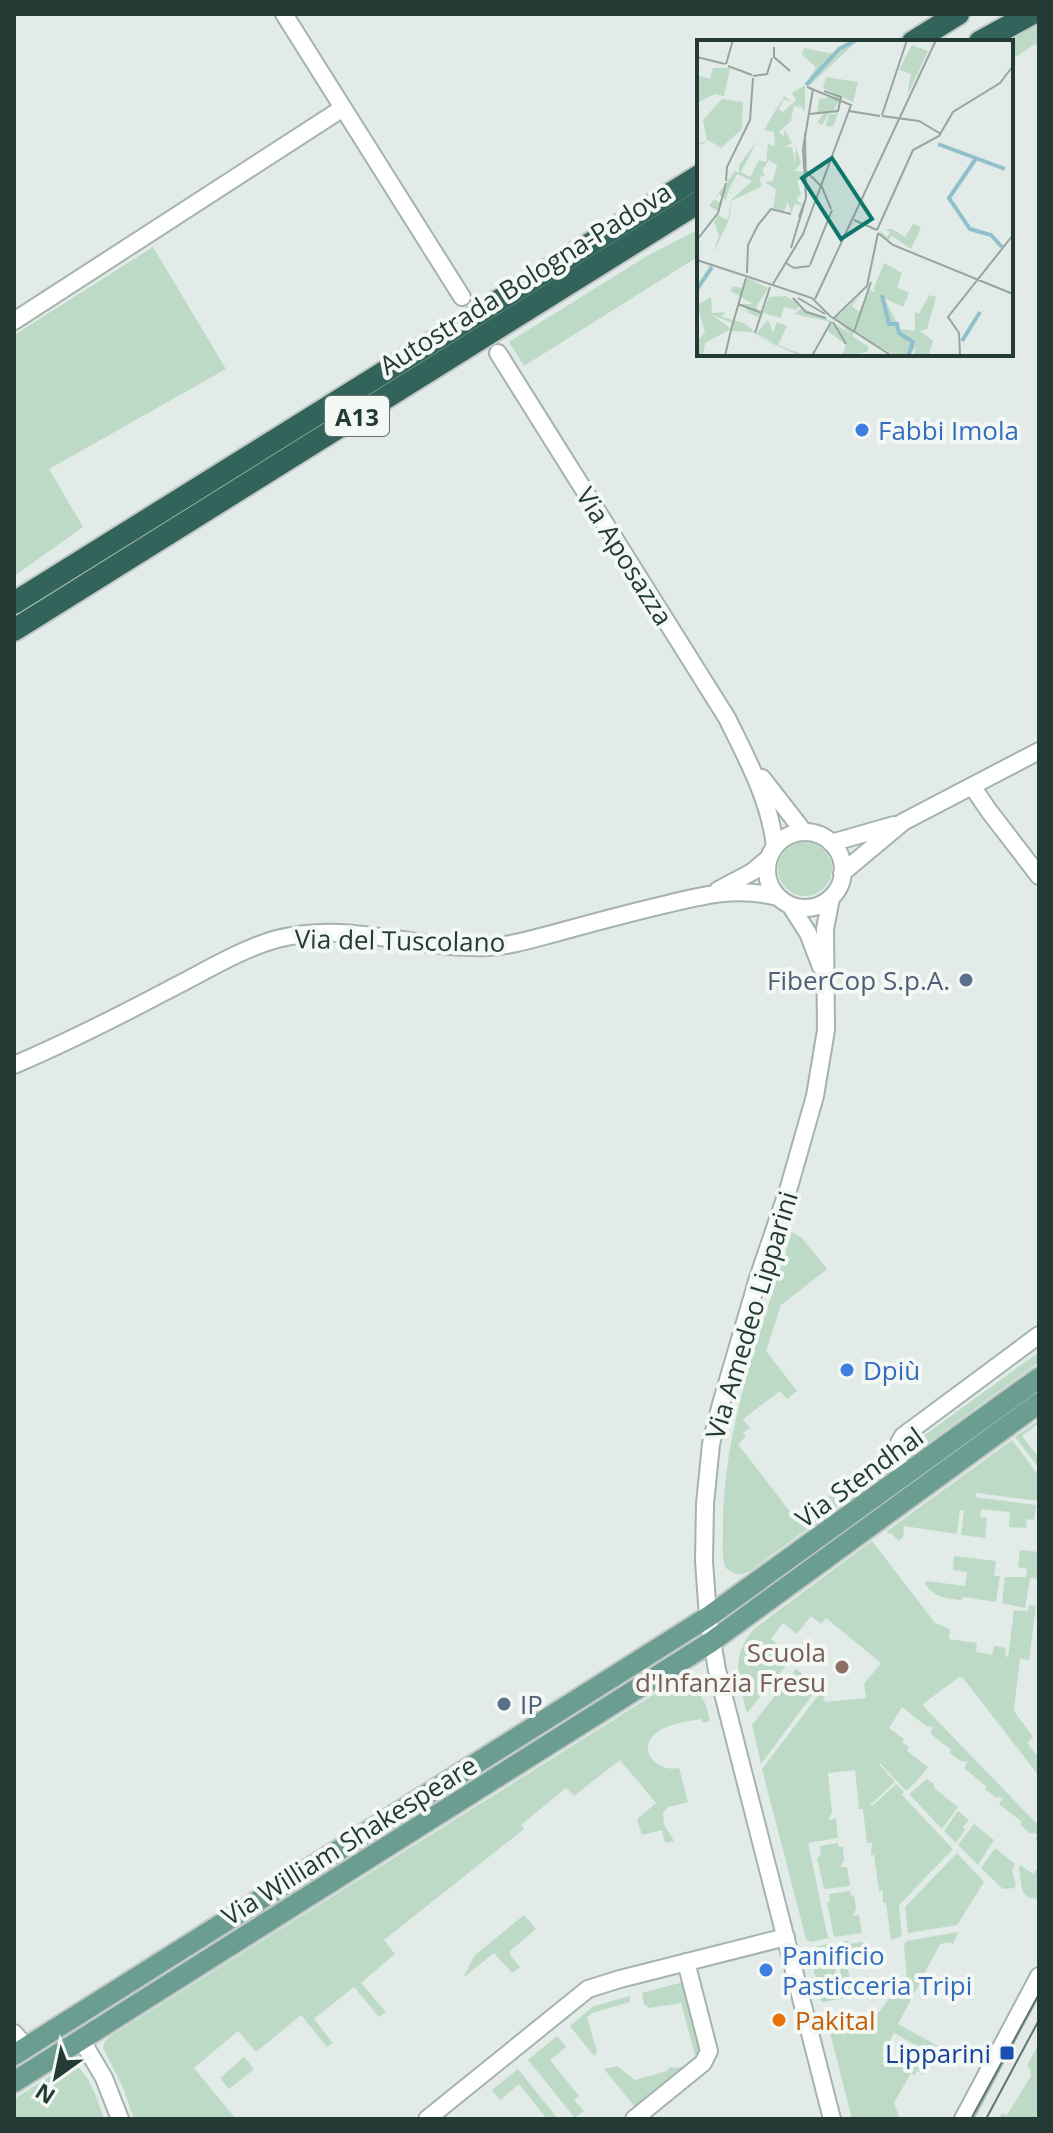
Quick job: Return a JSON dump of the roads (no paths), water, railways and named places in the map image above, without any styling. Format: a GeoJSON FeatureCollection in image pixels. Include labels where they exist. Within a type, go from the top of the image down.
{"type":"FeatureCollection","features":[{"type":"Feature","properties":{"kind":"highway"},"geometry":{"type":"LineString","coordinates":[[900,40],[931,14]]}},
{"type":"Feature","properties":{"kind":"highway"},"geometry":{"type":"LineString","coordinates":[[916,40],[958,14]]}},
{"type":"Feature","properties":{"kind":"highway"},"geometry":{"type":"LineString","coordinates":[[966,40],[1007,14]]}},
{"type":"Feature","properties":{"kind":"highway"},"geometry":{"type":"LineString","coordinates":[[984,40],[1031,14]]}},
{"type":"Feature","properties":{"kind":"highway","name":"Autostrada Bologna-Padova"},"geometry":{"type":"LineString","coordinates":[[14,603],[697,177]]}},
{"type":"Feature","properties":{"kind":"highway","name":"Autostrada Bologna-Padova"},"geometry":{"type":"LineString","coordinates":[[14,630],[697,203]]}},
{"type":"Feature","properties":{"kind":"main road","name":"Via Stendhal"},"geometry":{"type":"LineString","coordinates":[[708,1617],[1039,1378]]}},
{"type":"Feature","properties":{"kind":"main road","name":"Via Stendhal"},"geometry":{"type":"LineString","coordinates":[[711,1642],[1039,1403]]}},
{"type":"Feature","properties":{"kind":"main road","name":"Via William Shakespeare"},"geometry":{"type":"LineString","coordinates":[[18,2045],[708,1617]]}},
{"type":"Feature","properties":{"kind":"main road","name":"Via William Shakespeare"},"geometry":{"type":"LineString","coordinates":[[14,2082],[711,1642]]}},
{"type":"Feature","properties":{"kind":"street"},"geometry":{"type":"LineString","coordinates":[[284,14],[462,297]]}},
{"type":"Feature","properties":{"kind":"street"},"geometry":{"type":"LineString","coordinates":[[14,321],[343,108]]}},
{"type":"Feature","properties":{"kind":"street","name":"Via Aposazza"},"geometry":{"type":"LineString","coordinates":[[498,353],[727,718],[749,761],[770,815],[772,853]]}},
{"type":"Feature","properties":{"kind":"street"},"geometry":{"type":"LineString","coordinates":[[831,843],[903,822],[1039,751]]}},
{"type":"Feature","properties":{"kind":"street","name":"Via Aposazza"},"geometry":{"type":"LineString","coordinates":[[749,761],[804,832]]}},
{"type":"Feature","properties":{"kind":"street"},"geometry":{"type":"LineString","coordinates":[[972,786],[1039,876]]}},
{"type":"Feature","properties":{"kind":"street"},"geometry":{"type":"LineString","coordinates":[[842,873],[903,822]]}},
{"type":"Feature","properties":{"kind":"street"},"geometry":{"type":"LineString","coordinates":[[804,832],[818,835],[831,843],[840,856],[842,873],[831,898],[811,907],[784,901],[773,890],[767,875],[772,853],[788,836],[804,832]]}},
{"type":"Feature","properties":{"kind":"street","name":"Via del Tuscolano"},"geometry":{"type":"LineString","coordinates":[[713,893],[752,872],[772,853]]}},
{"type":"Feature","properties":{"kind":"street","name":"Via del Tuscolano"},"geometry":{"type":"LineString","coordinates":[[14,1065],[273,940],[308,934],[357,934],[454,946],[489,947],[713,893],[756,891],[784,901]]}},
{"type":"Feature","properties":{"kind":"street","name":"Via Amedeo Lipparini"},"geometry":{"type":"LineString","coordinates":[[831,898],[826,917],[826,1030],[815,1096],[758,1278],[711,1444],[704,1561],[711,1642],[832,2119]]}},
{"type":"Feature","properties":{"kind":"street","name":"Via Amedeo Lipparini"},"geometry":{"type":"LineString","coordinates":[[784,901],[808,933],[825,980]]}},
{"type":"Feature","properties":{"kind":"street"},"geometry":{"type":"LineString","coordinates":[[904,1476],[896,1457],[898,1443],[903,1436],[1039,1335]]}},
{"type":"Feature","properties":{"kind":"street"},"geometry":{"type":"LineString","coordinates":[[427,2119],[581,1993],[601,1984],[786,1937]]}},
{"type":"Feature","properties":{"kind":"street"},"geometry":{"type":"LineString","coordinates":[[634,2119],[708,2056],[686,1962]]}},
{"type":"Feature","properties":{"kind":"street"},"geometry":{"type":"LineString","coordinates":[[963,2119],[1039,1976]]}},
{"type":"Feature","properties":{"kind":"street"},"geometry":{"type":"LineString","coordinates":[[81,2039],[104,2078],[120,2119]]}},
{"type":"Feature","properties":{"kind":"tram line"},"geometry":{"type":"LineString","coordinates":[[971,2119],[1039,1994]]}},
{"type":"Feature","properties":{"kind":"tram line"},"geometry":{"type":"LineString","coordinates":[[986,2119],[1039,2020]]}},
{"type":"Feature","properties":{"kind":"place","name":"Fabbi Imola"},"geometry":{"type":"Point","coordinates":[862,430]}},
{"type":"Feature","properties":{"kind":"place","name":"FiberCop S.p.A."},"geometry":{"type":"Point","coordinates":[966,980]}},
{"type":"Feature","properties":{"kind":"place","name":"Dpiù"},"geometry":{"type":"Point","coordinates":[847,1370]}},
{"type":"Feature","properties":{"kind":"place","name":"Scuola d'Infanzia Fresu"},"geometry":{"type":"Point","coordinates":[842,1667]}},
{"type":"Feature","properties":{"kind":"place","name":"IP"},"geometry":{"type":"Point","coordinates":[504,1704]}},
{"type":"Feature","properties":{"kind":"place","name":"Panificio Pasticceria Tripi"},"geometry":{"type":"Point","coordinates":[766,1970]}},
{"type":"Feature","properties":{"kind":"place","name":"Pakital"},"geometry":{"type":"Point","coordinates":[779,2020]}},
{"type":"Feature","properties":{"kind":"place","name":"Lipparini"},"geometry":{"type":"Point","coordinates":[1007,2053]}}]}
